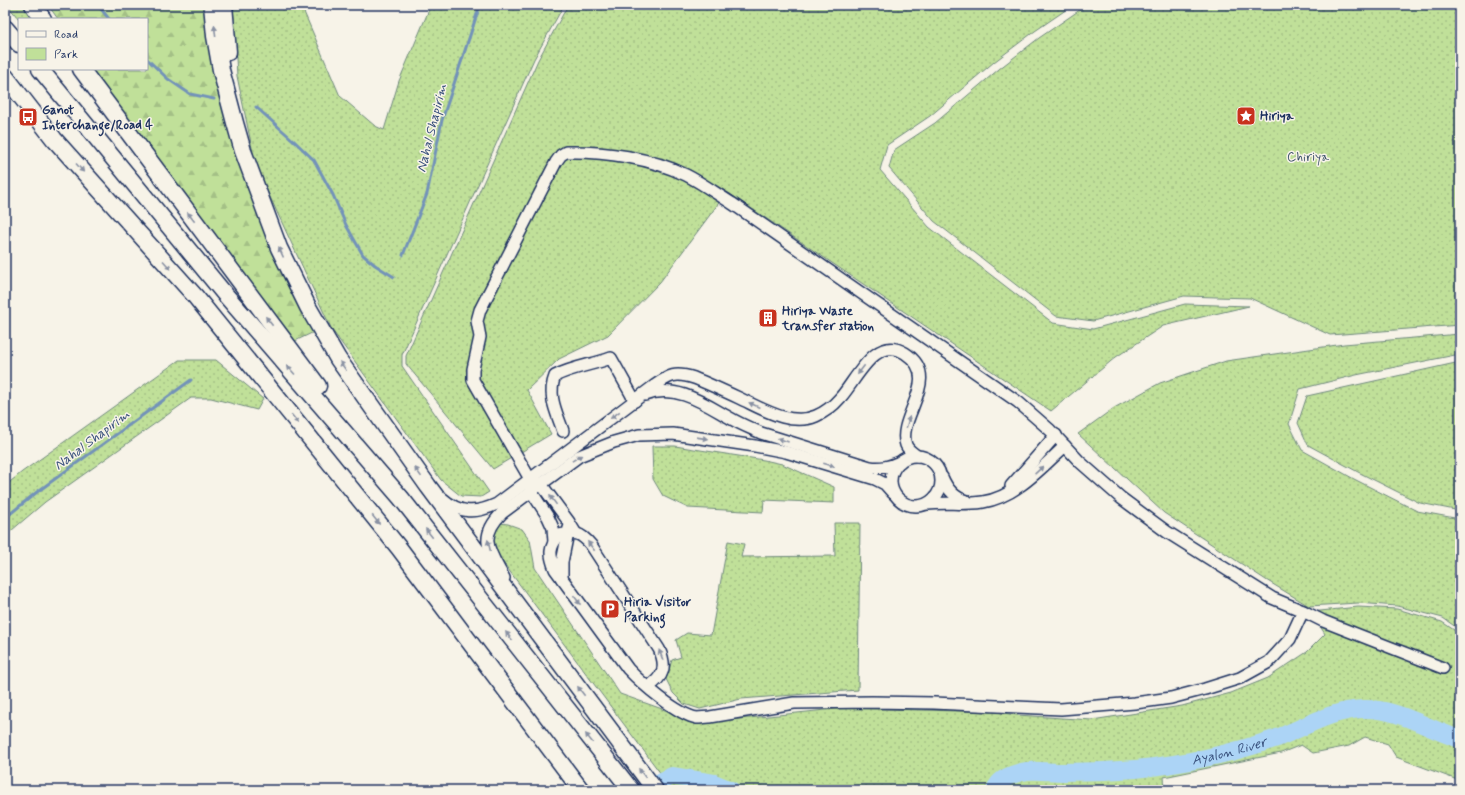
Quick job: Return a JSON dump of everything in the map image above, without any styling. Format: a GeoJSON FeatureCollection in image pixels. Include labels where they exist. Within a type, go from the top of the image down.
{"type":"FeatureCollection","features":[{"type":"Feature","properties":{"kind":"highway"},"geometry":{"type":"LineString","coordinates":[[33,5],[42,18]]}},
{"type":"Feature","properties":{"kind":"highway"},"geometry":{"type":"LineString","coordinates":[[212,5],[215,36],[221,70],[234,123],[250,171],[279,248],[308,307],[338,359],[428,486],[655,790]]}},
{"type":"Feature","properties":{"kind":"highway"},"geometry":{"type":"LineString","coordinates":[[224,5],[234,123]]}},
{"type":"Feature","properties":{"kind":"highway"},"geometry":{"type":"LineString","coordinates":[[5,28],[18,43]]}},
{"type":"Feature","properties":{"kind":"highway"},"geometry":{"type":"LineString","coordinates":[[41,70],[223,292],[401,498]]}},
{"type":"Feature","properties":{"kind":"highway"},"geometry":{"type":"LineString","coordinates":[[82,70],[401,498],[631,790]]}},
{"type":"Feature","properties":{"kind":"highway"},"geometry":{"type":"LineString","coordinates":[[5,76],[54,139],[195,296],[400,548],[581,790]]}},
{"type":"Feature","properties":{"kind":"street"},"geometry":{"type":"LineString","coordinates":[[554,542],[553,528],[531,491],[530,479],[473,380],[473,369],[480,337],[477,321],[480,310],[561,155],[566,152],[604,152],[637,159],[685,174],[707,187],[1018,402],[1056,435],[1080,462],[1121,498],[1167,532],[1272,598],[1322,621],[1443,668]]}},
{"type":"Feature","properties":{"kind":"street"},"geometry":{"type":"LineString","coordinates":[[428,486],[447,503],[456,508],[466,511],[487,509],[497,504],[636,399],[673,374],[684,374],[756,407],[778,415],[798,419],[815,416],[829,408],[841,397],[870,359],[876,353],[886,348],[904,352],[912,358],[917,366],[920,376],[920,387],[904,435],[906,446],[910,452],[916,456]]}},
{"type":"Feature","properties":{"kind":"street"},"geometry":{"type":"LineString","coordinates":[[564,431],[551,394],[551,385],[554,376],[564,371],[611,358],[636,399]]}},
{"type":"Feature","properties":{"kind":"street"},"geometry":{"type":"LineString","coordinates":[[636,399],[650,393],[661,391],[683,394],[696,399],[747,427],[789,442],[870,467],[887,467],[908,457],[924,457],[936,466],[946,486],[953,494],[961,500],[983,502]]}},
{"type":"Feature","properties":{"kind":"street"},"geometry":{"type":"LineString","coordinates":[[518,605],[490,552],[487,541],[488,532],[494,521],[502,513],[579,456],[614,442],[639,435],[665,433],[786,452],[875,479],[885,484],[897,498],[909,506],[916,507],[941,502],[967,504],[995,499],[1015,489],[1030,478],[1065,446]]}},
{"type":"Feature","properties":{"kind":"street"},"geometry":{"type":"LineString","coordinates":[[995,499],[1018,479],[1056,435]]}},
{"type":"Feature","properties":{"kind":"street"},"geometry":{"type":"LineString","coordinates":[[893,492],[891,476],[894,468],[900,462]]}},
{"type":"Feature","properties":{"kind":"street"},"geometry":{"type":"LineString","coordinates":[[928,504],[938,494],[941,480],[940,473]]}},
{"type":"Feature","properties":{"kind":"street"},"geometry":{"type":"LineString","coordinates":[[530,479],[541,484],[569,522],[572,533],[562,562],[562,579]]}},
{"type":"Feature","properties":{"kind":"street"},"geometry":{"type":"LineString","coordinates":[[648,687],[656,682],[663,671],[664,660],[659,649],[591,545],[584,537],[572,533],[559,535],[554,542],[551,551],[551,558],[555,569],[628,669],[648,687],[682,712],[698,718],[794,703],[934,703],[1061,709],[1171,698],[1240,678],[1269,662],[1290,639],[1303,611]]}},
{"type":"Feature","properties":{"kind":"green space"},"geometry":{"type":"Polygon","coordinates":[[[7,5],[24,5],[34,18],[18,18],[7,5]]]}},
{"type":"Feature","properties":{"kind":"green space"},"geometry":{"type":"Polygon","coordinates":[[[48,5],[206,5],[212,47],[316,331],[293,342],[130,125],[93,70],[148,70],[148,18],[57,18],[48,5]]]}},
{"type":"Feature","properties":{"kind":"green space"},"geometry":{"type":"Polygon","coordinates":[[[233,5],[301,5],[340,96],[375,126],[384,130],[399,81],[431,5],[564,5],[534,59],[402,355],[402,366],[489,492],[481,497],[461,496],[441,480],[332,330],[256,167],[237,76],[233,5]]]}},
{"type":"Feature","properties":{"kind":"green space"},"geometry":{"type":"Polygon","coordinates":[[[568,5],[1073,5],[994,62],[930,116],[887,145],[880,170],[929,227],[1053,323],[1093,329],[1185,304],[1249,306],[1163,326],[1116,357],[1051,411],[727,192],[660,282],[608,335],[559,359],[527,390],[551,434],[493,469],[406,364],[406,356],[538,60],[568,5]]]}},
{"type":"Feature","properties":{"kind":"green space","name":"Chiriya"},"geometry":{"type":"Polygon","coordinates":[[[1087,5],[1460,5],[1460,325],[1330,335],[1250,298],[1184,296],[1093,321],[1056,316],[934,221],[889,168],[894,150],[935,123],[999,69],[1039,38],[1087,5]]]}},
{"type":"Feature","properties":{"kind":"green space"},"geometry":{"type":"Polygon","coordinates":[[[1460,334],[1460,354],[1356,375],[1300,389],[1289,424],[1302,450],[1354,479],[1417,511],[1460,519],[1460,630],[1443,618],[1397,606],[1358,603],[1309,606],[1266,580],[1164,513],[1078,434],[1114,408],[1160,383],[1226,361],[1344,344],[1460,334]]]}},
{"type":"Feature","properties":{"kind":"green space"},"geometry":{"type":"Polygon","coordinates":[[[179,360],[216,360],[263,399],[257,410],[211,398],[191,398],[45,502],[5,536],[5,486],[22,472],[179,360]]]}},
{"type":"Feature","properties":{"kind":"green space"},"geometry":{"type":"Polygon","coordinates":[[[1460,362],[1460,511],[1420,503],[1308,445],[1298,423],[1307,396],[1460,362]]]}},
{"type":"Feature","properties":{"kind":"green space"},"geometry":{"type":"Polygon","coordinates":[[[652,446],[675,446],[782,464],[834,487],[834,503],[764,500],[763,512],[688,508],[663,496],[653,479],[652,446]]]}},
{"type":"Feature","properties":{"kind":"green space"},"geometry":{"type":"Polygon","coordinates":[[[499,523],[508,524],[522,529],[530,540],[535,568],[620,694],[696,721],[711,722],[845,708],[996,712],[1017,715],[1092,720],[1182,706],[1231,693],[1268,678],[1307,652],[1325,634],[1311,612],[1358,607],[1397,609],[1442,622],[1460,634],[1460,781],[1396,757],[1388,744],[1365,737],[1349,746],[1313,753],[1301,745],[1281,753],[1164,777],[1165,790],[673,790],[502,561],[491,537],[499,523]]]}},
{"type":"Feature","properties":{"kind":"green space"},"geometry":{"type":"Polygon","coordinates":[[[834,523],[860,523],[858,690],[741,699],[700,709],[684,704],[673,693],[666,679],[672,660],[681,657],[676,640],[687,633],[711,635],[728,541],[744,544],[741,557],[835,556],[834,523]]]}},
{"type":"Feature","properties":{"kind":"waterway"},"geometry":{"type":"LineString","coordinates":[[98,5],[108,18]]}},
{"type":"Feature","properties":{"kind":"waterway","name":"Nahal Shapirim"},"geometry":{"type":"LineString","coordinates":[[403,255],[427,194],[442,120],[480,5]]}},
{"type":"Feature","properties":{"kind":"waterway"},"geometry":{"type":"LineString","coordinates":[[148,60],[168,79],[190,94],[214,99]]}},
{"type":"Feature","properties":{"kind":"waterway"},"geometry":{"type":"LineString","coordinates":[[256,107],[314,160],[333,195],[346,225],[363,255],[375,265],[394,277]]}},
{"type":"Feature","properties":{"kind":"waterway","name":"Nahal Shapirim"},"geometry":{"type":"LineString","coordinates":[[5,518],[37,492],[191,380]]}},
{"type":"Feature","properties":{"kind":"waterway","name":"Ayalon River"},"geometry":{"type":"LineString","coordinates":[[995,790],[1004,779],[1027,771],[1072,772],[1127,770],[1207,758],[1260,744],[1340,712],[1352,710],[1376,710],[1400,715],[1460,739]]}},
{"type":"Feature","properties":{"kind":"waterway","name":"Ayalon River"},"geometry":{"type":"LineString","coordinates":[[658,783],[672,776],[714,783],[731,790]]}},
{"type":"Feature","properties":{"kind":"place","name":"Hiriya"},"geometry":{"type":"Point","coordinates":[1246,116]}},
{"type":"Feature","properties":{"kind":"place","name":"Ganot Interchange/Road 4"},"geometry":{"type":"Point","coordinates":[28,117]}},
{"type":"Feature","properties":{"kind":"place","name":"Hiriya Waste transfer station"},"geometry":{"type":"Point","coordinates":[768,318]}},
{"type":"Feature","properties":{"kind":"place","name":"Hiria Visitor Parking"},"geometry":{"type":"Point","coordinates":[610,609]}}]}
